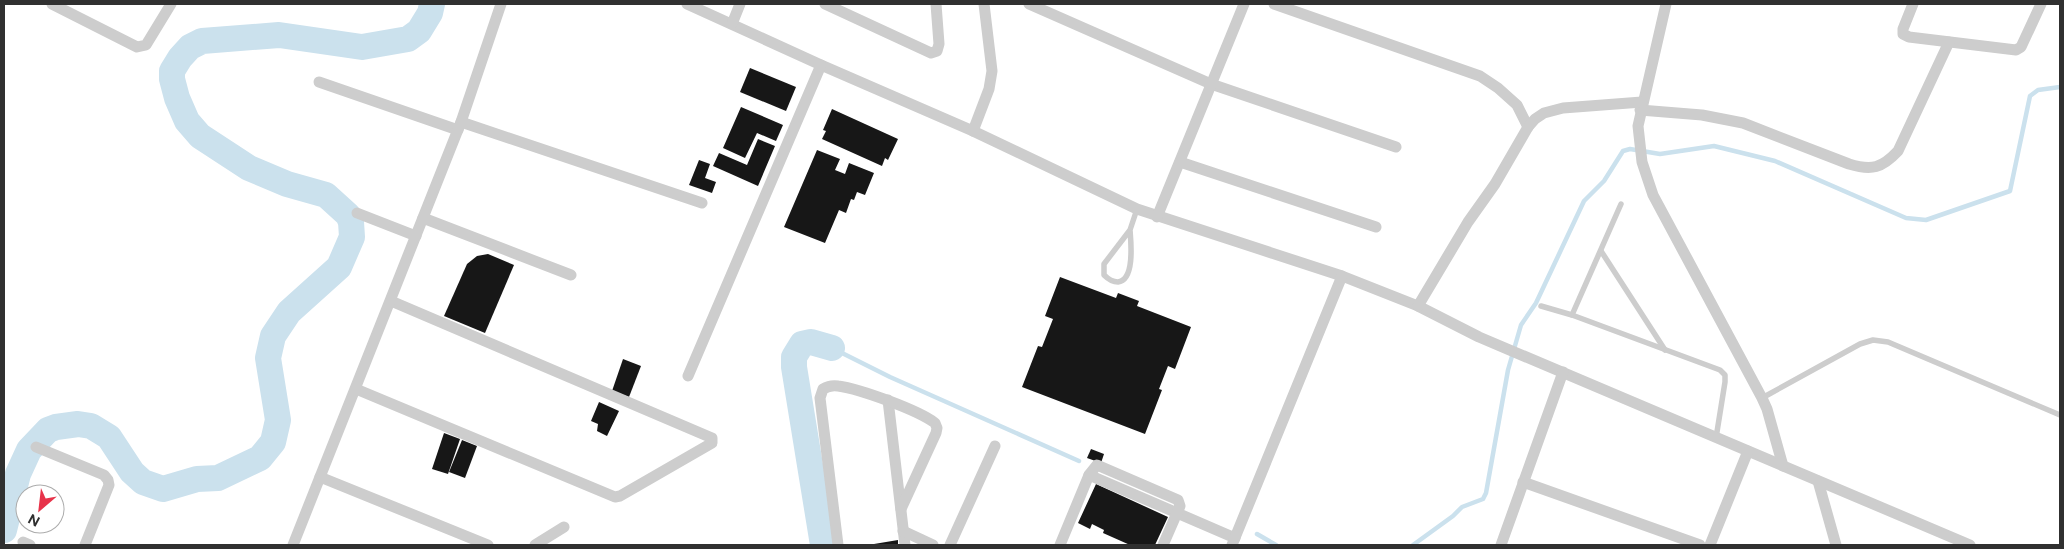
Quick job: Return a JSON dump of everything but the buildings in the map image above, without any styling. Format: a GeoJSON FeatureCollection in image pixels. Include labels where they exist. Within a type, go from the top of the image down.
{"type":"FeatureCollection","features":[{"type":"Feature","properties":{"kind":"street"},"geometry":{"type":"LineString","coordinates":[[52,4],[137,47],[142,47],[146,45],[171,4]]}},
{"type":"Feature","properties":{"kind":"street"},"geometry":{"type":"LineString","coordinates":[[293,545],[459,126],[501,4]]}},
{"type":"Feature","properties":{"kind":"street"},"geometry":{"type":"LineString","coordinates":[[687,4],[821,66],[973,131],[1137,209],[1342,276],[1418,306],[1479,337],[1970,545]]}},
{"type":"Feature","properties":{"kind":"street"},"geometry":{"type":"LineString","coordinates":[[732,24],[740,4]]}},
{"type":"Feature","properties":{"kind":"street"},"geometry":{"type":"LineString","coordinates":[[825,4],[931,53],[937,51],[939,44],[936,4]]}},
{"type":"Feature","properties":{"kind":"street"},"geometry":{"type":"LineString","coordinates":[[973,131],[989,89],[992,71],[984,4]]}},
{"type":"Feature","properties":{"kind":"street"},"geometry":{"type":"LineString","coordinates":[[1030,4],[1212,84],[1396,147]]}},
{"type":"Feature","properties":{"kind":"street"},"geometry":{"type":"LineString","coordinates":[[1157,217],[1244,4]]}},
{"type":"Feature","properties":{"kind":"street"},"geometry":{"type":"LineString","coordinates":[[1274,4],[1480,76],[1498,88],[1517,105],[1528,127]]}},
{"type":"Feature","properties":{"kind":"street"},"geometry":{"type":"LineString","coordinates":[[1666,4],[1641,106],[1638,126],[1642,162],[1653,196],[1762,398],[1767,409],[1783,466]]}},
{"type":"Feature","properties":{"kind":"street"},"geometry":{"type":"LineString","coordinates":[[1913,4],[1902,29],[1903,34],[1909,37],[2016,50],[2021,47],[2041,4]]}},
{"type":"Feature","properties":{"kind":"street"},"geometry":{"type":"LineString","coordinates":[[1418,306],[1468,222],[1509,162],[1528,127],[1535,118],[1544,113],[1563,108],[1641,106],[1702,115],[1743,124],[1849,164],[1863,168],[1878,167],[1887,163],[1898,151],[1949,42]]}},
{"type":"Feature","properties":{"kind":"street"},"geometry":{"type":"LineString","coordinates":[[688,376],[821,66]]}},
{"type":"Feature","properties":{"kind":"street"},"geometry":{"type":"LineString","coordinates":[[319,82],[702,203]]}},
{"type":"Feature","properties":{"kind":"street"},"geometry":{"type":"LineString","coordinates":[[1180,162],[1376,227]]}},
{"type":"Feature","properties":{"kind":"street"},"geometry":{"type":"LineString","coordinates":[[357,212],[416,236]]}},
{"type":"Feature","properties":{"kind":"street"},"geometry":{"type":"LineString","coordinates":[[423,218],[570,275]]}},
{"type":"Feature","properties":{"kind":"street"},"geometry":{"type":"LineString","coordinates":[[1060,545],[1089,475],[1234,542],[1342,276]]}},
{"type":"Feature","properties":{"kind":"street"},"geometry":{"type":"LineString","coordinates":[[356,389],[615,497],[620,496],[712,443],[712,438],[391,301]]}},
{"type":"Feature","properties":{"kind":"street"},"geometry":{"type":"LineString","coordinates":[[1501,545],[1563,372]]}},
{"type":"Feature","properties":{"kind":"street"},"geometry":{"type":"LineString","coordinates":[[838,545],[820,398],[823,389],[830,386],[838,386],[888,400],[931,420],[937,428],[901,509]]}},
{"type":"Feature","properties":{"kind":"street"},"geometry":{"type":"LineString","coordinates":[[888,400],[905,545]]}},
{"type":"Feature","properties":{"kind":"street"},"geometry":{"type":"LineString","coordinates":[[950,545],[995,446]]}},
{"type":"Feature","properties":{"kind":"street"},"geometry":{"type":"LineString","coordinates":[[36,447],[104,475],[108,480],[109,485],[85,545]]}},
{"type":"Feature","properties":{"kind":"street"},"geometry":{"type":"LineString","coordinates":[[1710,545],[1748,451]]}},
{"type":"Feature","properties":{"kind":"street"},"geometry":{"type":"LineString","coordinates":[[320,477],[488,545]]}},
{"type":"Feature","properties":{"kind":"street"},"geometry":{"type":"LineString","coordinates":[[1818,481],[1836,545]]}},
{"type":"Feature","properties":{"kind":"street"},"geometry":{"type":"LineString","coordinates":[[1524,482],[1700,545]]}},
{"type":"Feature","properties":{"kind":"street"},"geometry":{"type":"LineString","coordinates":[[1162,545],[1176,514]]}},
{"type":"Feature","properties":{"kind":"street"},"geometry":{"type":"LineString","coordinates":[[536,545],[564,527]]}},
{"type":"Feature","properties":{"kind":"street"},"geometry":{"type":"LineString","coordinates":[[904,530],[933,545]]}},
{"type":"Feature","properties":{"kind":"lane"},"geometry":{"type":"LineString","coordinates":[[1572,315],[1621,204]]}},
{"type":"Feature","properties":{"kind":"lane"},"geometry":{"type":"LineString","coordinates":[[1130,230],[1129,274],[1123,281],[1109,280],[1104,275],[1104,264],[1130,230],[1137,209]]}},
{"type":"Feature","properties":{"kind":"lane"},"geometry":{"type":"LineString","coordinates":[[1601,251],[1665,350]]}},
{"type":"Feature","properties":{"kind":"lane"},"geometry":{"type":"LineString","coordinates":[[1541,306],[1572,315],[1720,370],[1725,375],[1725,382],[1716,438]]}},
{"type":"Feature","properties":{"kind":"lane"},"geometry":{"type":"LineString","coordinates":[[1762,398],[1860,344],[1873,340],[1888,342],[2060,415]]}},
{"type":"Feature","properties":{"kind":"waterway"},"geometry":{"type":"LineString","coordinates":[[4,530],[18,474],[29,450],[48,430],[56,427],[78,424],[91,426],[109,437],[132,472],[143,482],[163,489],[197,479],[218,478],[260,458],[273,442],[278,420],[268,358],[273,336],[289,312],[339,267],[352,237],[351,222],[348,215],[326,195],[287,184],[249,168],[200,136],[187,121],[177,98],[172,79],[172,71],[180,58],[190,47],[202,41],[279,35],[362,47],[408,39],[419,31],[430,13],[432,4]]}},
{"type":"Feature","properties":{"kind":"waterway"},"geometry":{"type":"LineString","coordinates":[[1413,545],[1453,516],[1462,507],[1483,499],[1486,493],[1508,370],[1521,325],[1536,303],[1584,201],[1604,181],[1623,151],[1630,149],[1660,154],[1714,146],[1775,161],[1906,218],[1926,220],[2010,191],[2030,96],[2038,90],[2060,87]]}},
{"type":"Feature","properties":{"kind":"waterway"},"geometry":{"type":"LineString","coordinates":[[823,545],[794,367],[794,357],[802,344],[811,342],[832,348]]}},
{"type":"Feature","properties":{"kind":"waterway"},"geometry":{"type":"LineString","coordinates":[[832,348],[890,377],[1079,461]]}},
{"type":"Feature","properties":{"kind":"waterway"},"geometry":{"type":"LineString","coordinates":[[1257,534],[1276,545]]}}]}
